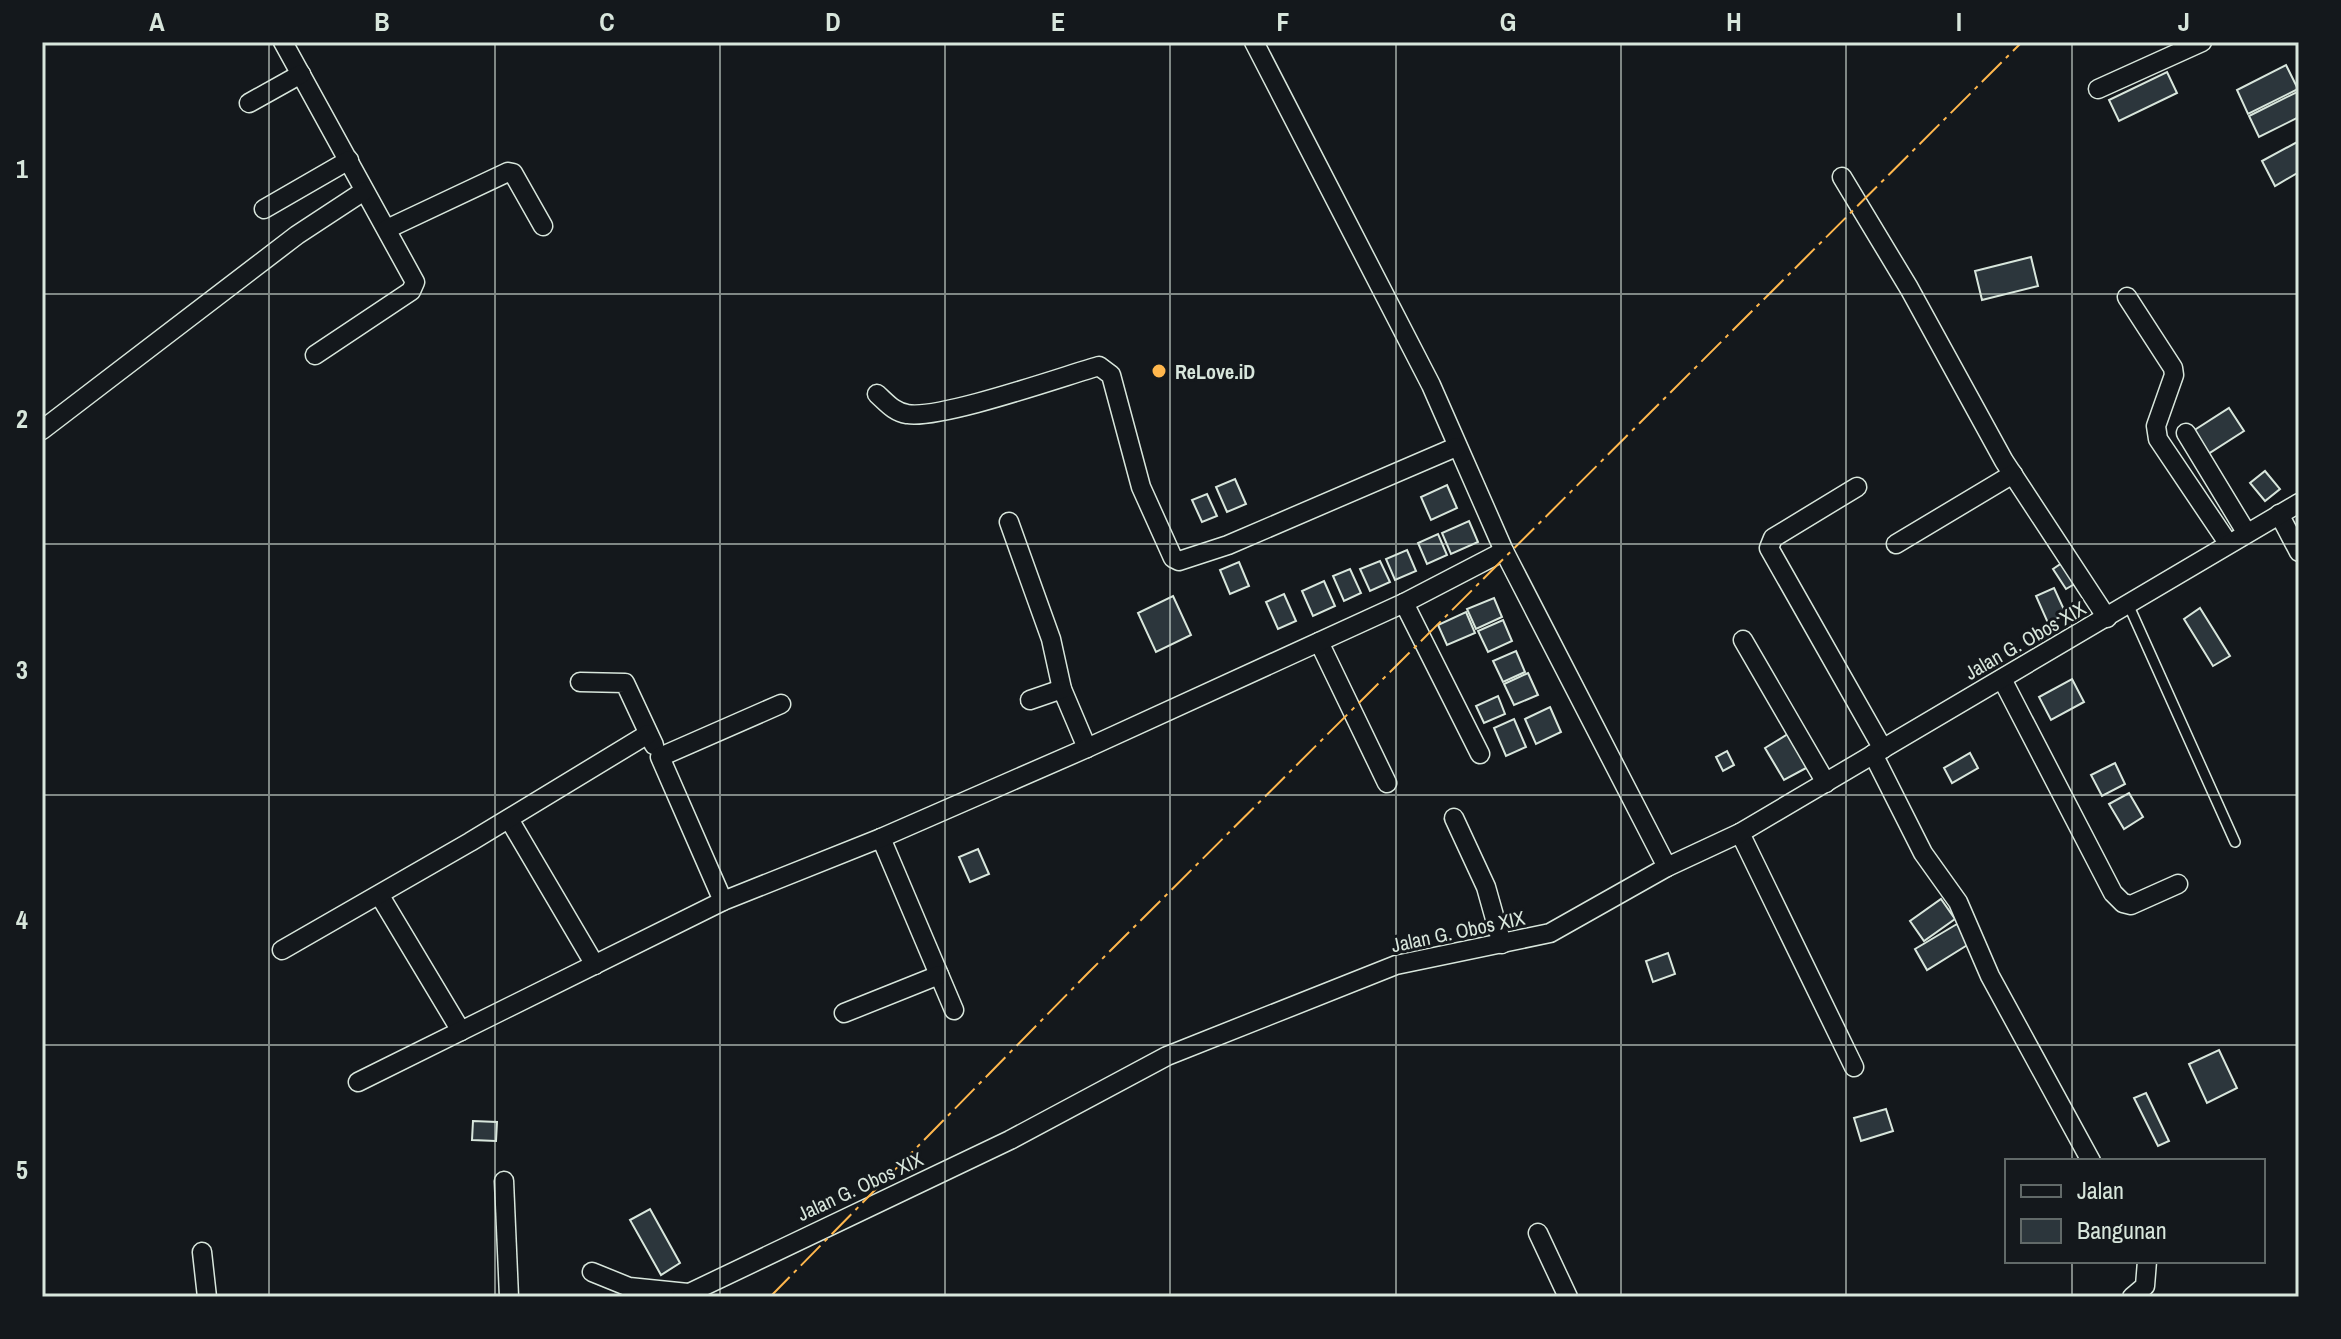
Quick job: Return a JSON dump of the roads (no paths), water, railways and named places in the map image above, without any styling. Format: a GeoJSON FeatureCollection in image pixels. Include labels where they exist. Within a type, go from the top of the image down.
{"type":"FeatureCollection","features":[{"type":"Feature","properties":{"kind":"street"},"geometry":{"type":"LineString","coordinates":[[283,42],[414,277],[414,287],[315,355]]}},
{"type":"Feature","properties":{"kind":"street"},"geometry":{"type":"LineString","coordinates":[[1254,42],[1431,385],[1504,551],[1667,867]]}},
{"type":"Feature","properties":{"kind":"street"},"geometry":{"type":"LineString","coordinates":[[2098,89],[2202,42]]}},
{"type":"Feature","properties":{"kind":"street"},"geometry":{"type":"LineString","coordinates":[[249,103],[301,74]]}},
{"type":"Feature","properties":{"kind":"street"},"geometry":{"type":"LineString","coordinates":[[264,209],[349,160]]}},
{"type":"Feature","properties":{"kind":"street"},"geometry":{"type":"LineString","coordinates":[[387,229],[508,172],[513,173],[543,226]]}},
{"type":"Feature","properties":{"kind":"street"},"geometry":{"type":"LineString","coordinates":[[1842,177],[2013,474],[2107,618]]}},
{"type":"Feature","properties":{"kind":"street"},"geometry":{"type":"LineString","coordinates":[[42,430],[222,290],[364,191]]}},
{"type":"Feature","properties":{"kind":"street"},"geometry":{"type":"LineString","coordinates":[[2127,297],[2173,368],[2174,375],[2156,426],[2158,439],[2228,543]]}},
{"type":"Feature","properties":{"kind":"street"},"geometry":{"type":"LineString","coordinates":[[877,394],[896,411],[910,415],[940,412],[1099,366],[1106,369],[1111,375],[1141,487],[1173,558],[1179,561],[1242,539],[1456,447]]}},
{"type":"Feature","properties":{"kind":"street"},"geometry":{"type":"LineString","coordinates":[[2186,433],[2246,532]]}},
{"type":"Feature","properties":{"kind":"street"},"geometry":{"type":"LineString","coordinates":[[1896,544],[2013,474]]}},
{"type":"Feature","properties":{"kind":"street"},"geometry":{"type":"LineString","coordinates":[[1857,487],[1773,538],[1769,548],[1878,752],[1923,853],[1958,902],[1990,976],[2090,1159]]}},
{"type":"Feature","properties":{"kind":"street","name":"Jalan G. Obos XIX"},"geometry":{"type":"LineString","coordinates":[[684,1295],[1010,1140],[1181,1050],[1396,965],[1550,933],[1667,867],[1740,833],[2299,503]]}},
{"type":"Feature","properties":{"kind":"street"},"geometry":{"type":"LineString","coordinates":[[2279,514],[2299,552]]}},
{"type":"Feature","properties":{"kind":"street"},"geometry":{"type":"LineString","coordinates":[[1009,522],[1051,639],[1062,689],[1087,748]]}},
{"type":"Feature","properties":{"kind":"street"},"geometry":{"type":"LineString","coordinates":[[358,1082],[723,901],[881,838],[1087,748],[1404,603],[1504,551]]}},
{"type":"Feature","properties":{"kind":"street"},"geometry":{"type":"LineString","coordinates":[[1404,603],[1480,754]]}},
{"type":"Feature","properties":{"kind":"street"},"geometry":{"type":"LineString","coordinates":[[1743,640],[1826,783]]}},
{"type":"Feature","properties":{"kind":"street"},"geometry":{"type":"LineString","coordinates":[[1319,642],[1387,783]]}},
{"type":"Feature","properties":{"kind":"street"},"geometry":{"type":"LineString","coordinates":[[2002,679],[2113,893],[2123,903],[2131,905],[2178,884]]}},
{"type":"Feature","properties":{"kind":"street"},"geometry":{"type":"LineString","coordinates":[[580,682],[625,683],[723,901]]}},
{"type":"Feature","properties":{"kind":"street"},"geometry":{"type":"LineString","coordinates":[[1030,700],[1062,689]]}},
{"type":"Feature","properties":{"kind":"street"},"geometry":{"type":"LineString","coordinates":[[660,757],[781,704]]}},
{"type":"Feature","properties":{"kind":"street"},"geometry":{"type":"LineString","coordinates":[[282,950],[380,896],[648,734]]}},
{"type":"Feature","properties":{"kind":"street"},"geometry":{"type":"LineString","coordinates":[[1454,818],[1486,887],[1502,944]]}},
{"type":"Feature","properties":{"kind":"street"},"geometry":{"type":"LineString","coordinates":[[509,819],[595,965]]}},
{"type":"Feature","properties":{"kind":"street"},"geometry":{"type":"LineString","coordinates":[[1740,833],[1854,1067]]}},
{"type":"Feature","properties":{"kind":"street"},"geometry":{"type":"LineString","coordinates":[[881,838],[954,1010]]}},
{"type":"Feature","properties":{"kind":"street"},"geometry":{"type":"LineString","coordinates":[[380,896],[461,1031]]}},
{"type":"Feature","properties":{"kind":"street"},"geometry":{"type":"LineString","coordinates":[[844,1013],[939,975]]}},
{"type":"Feature","properties":{"kind":"street"},"geometry":{"type":"LineString","coordinates":[[504,1181],[509,1297]]}},
{"type":"Feature","properties":{"kind":"street"},"geometry":{"type":"LineString","coordinates":[[1538,1233],[1568,1297]]}},
{"type":"Feature","properties":{"kind":"street"},"geometry":{"type":"LineString","coordinates":[[202,1252],[207,1297]]}},
{"type":"Feature","properties":{"kind":"street"},"geometry":{"type":"LineString","coordinates":[[2132,1297],[2149,1278],[2147,1263]]}},
{"type":"Feature","properties":{"kind":"street"},"geometry":{"type":"LineString","coordinates":[[592,1272],[629,1287],[684,1295]]}},
{"type":"Feature","properties":{"kind":"lane"},"geometry":{"type":"LineString","coordinates":[[2128,604],[2235,842]]}},
{"type":"Feature","properties":{"kind":"place","name":"ReLove.iD"},"geometry":{"type":"Point","coordinates":[1159,371]}}]}
